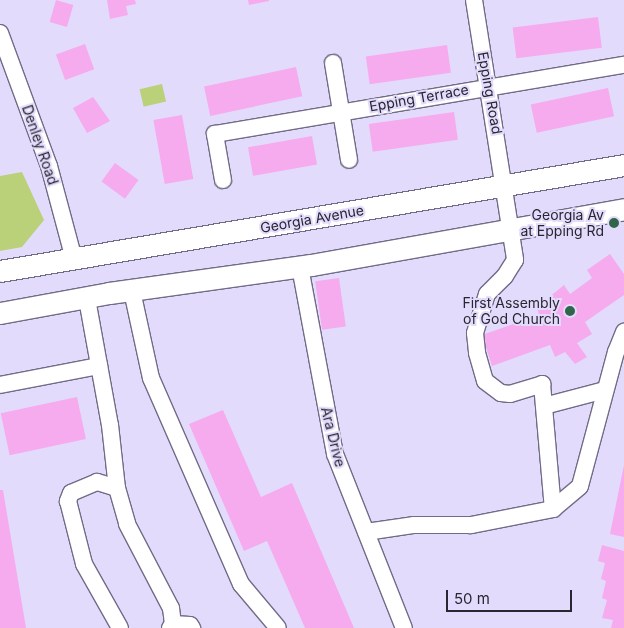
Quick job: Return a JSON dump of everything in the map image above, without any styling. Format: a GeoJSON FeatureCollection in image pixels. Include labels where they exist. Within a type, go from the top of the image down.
{"type":"FeatureCollection","features":[{"type":"Feature","properties":{"kind":"main road","name":"Georgia Avenue"},"geometry":{"type":"LineString","coordinates":[[0,270],[624,165]]}},
{"type":"Feature","properties":{"kind":"main road"},"geometry":{"type":"LineString","coordinates":[[0,313],[132,291],[300,267],[624,209]]}},
{"type":"Feature","properties":{"kind":"street","name":"Epping Road"},"geometry":{"type":"LineString","coordinates":[[474,0],[512,229],[515,260],[505,276],[488,294],[475,333],[477,354],[485,381],[501,393],[510,394],[542,384],[544,406]]}},
{"type":"Feature","properties":{"kind":"street","name":"Denley Road"},"geometry":{"type":"LineString","coordinates":[[0,34],[49,166],[74,259]]}},
{"type":"Feature","properties":{"kind":"street"},"geometry":{"type":"LineString","coordinates":[[333,63],[349,160]]}},
{"type":"Feature","properties":{"kind":"street","name":"Epping Terrace"},"geometry":{"type":"LineString","coordinates":[[223,180],[215,134],[488,86],[624,65]]}},
{"type":"Feature","properties":{"kind":"street","name":"Ara Drive"},"geometry":{"type":"LineString","coordinates":[[300,267],[334,454],[404,628]]}},
{"type":"Feature","properties":{"kind":"street"},"geometry":{"type":"LineString","coordinates":[[132,291],[155,387],[241,584],[278,628]]}},
{"type":"Feature","properties":{"kind":"street"},"geometry":{"type":"LineString","coordinates":[[87,298],[117,488],[127,524],[171,608],[172,626],[190,625],[192,628]]}},
{"type":"Feature","properties":{"kind":"street"},"geometry":{"type":"LineString","coordinates":[[366,532],[414,525],[471,525],[553,509],[580,486],[605,390],[624,332]]}},
{"type":"Feature","properties":{"kind":"street"},"geometry":{"type":"LineString","coordinates":[[0,385],[99,366]]}},
{"type":"Feature","properties":{"kind":"street"},"geometry":{"type":"LineString","coordinates":[[553,509],[544,406],[605,390]]}},
{"type":"Feature","properties":{"kind":"street"},"geometry":{"type":"LineString","coordinates":[[117,488],[97,482],[71,493],[68,501],[84,564],[120,628]]}},
{"type":"Feature","properties":{"kind":"green space"},"geometry":{"type":"Polygon","coordinates":[[[162,84],[166,102],[144,107],[140,89],[162,84]]]}},
{"type":"Feature","properties":{"kind":"green space"},"geometry":{"type":"Polygon","coordinates":[[[22,172],[44,220],[22,247],[0,251],[0,176],[22,172]]]}},
{"type":"Feature","properties":{"kind":"building"},"geometry":{"type":"Polygon","coordinates":[[[56,0],[73,5],[67,27],[50,22],[56,0]]]}},
{"type":"Feature","properties":{"kind":"building"},"geometry":{"type":"Polygon","coordinates":[[[107,0],[135,0],[136,4],[126,6],[128,15],[110,19],[107,0]]]}},
{"type":"Feature","properties":{"kind":"building"},"geometry":{"type":"Polygon","coordinates":[[[248,0],[269,0],[269,1],[249,5],[248,0]]]}},
{"type":"Feature","properties":{"kind":"building"},"geometry":{"type":"Polygon","coordinates":[[[598,17],[602,48],[516,58],[513,27],[598,17]]]}},
{"type":"Feature","properties":{"kind":"building"},"geometry":{"type":"Polygon","coordinates":[[[85,44],[94,69],[65,80],[56,55],[85,44]]]}},
{"type":"Feature","properties":{"kind":"building"},"geometry":{"type":"Polygon","coordinates":[[[447,45],[451,73],[370,84],[366,56],[447,45]]]}},
{"type":"Feature","properties":{"kind":"building"},"geometry":{"type":"Polygon","coordinates":[[[296,67],[302,96],[210,116],[204,87],[296,67]]]}},
{"type":"Feature","properties":{"kind":"building"},"geometry":{"type":"Polygon","coordinates":[[[608,88],[614,116],[537,133],[531,104],[608,88]]]}},
{"type":"Feature","properties":{"kind":"building"},"geometry":{"type":"Polygon","coordinates":[[[93,97],[110,121],[87,133],[73,108],[93,97]]]}},
{"type":"Feature","properties":{"kind":"building"},"geometry":{"type":"Polygon","coordinates":[[[454,112],[458,140],[373,152],[369,124],[454,112]]]}},
{"type":"Feature","properties":{"kind":"building"},"geometry":{"type":"Polygon","coordinates":[[[182,115],[193,179],[165,184],[153,120],[182,115]]]}},
{"type":"Feature","properties":{"kind":"building"},"geometry":{"type":"Polygon","coordinates":[[[312,136],[317,165],[253,176],[248,147],[312,136]]]}},
{"type":"Feature","properties":{"kind":"building"},"geometry":{"type":"Polygon","coordinates":[[[115,163],[138,180],[125,199],[101,182],[115,163]]]}},
{"type":"Feature","properties":{"kind":"building","name":"First Assembly of God Church"},"geometry":{"type":"Polygon","coordinates":[[[610,254],[624,274],[624,295],[585,322],[592,334],[577,343],[587,357],[575,364],[565,352],[555,357],[550,345],[492,366],[482,335],[539,315],[537,307],[564,285],[570,294],[592,278],[587,270],[610,254]]]}},
{"type":"Feature","properties":{"kind":"building"},"geometry":{"type":"Polygon","coordinates":[[[339,278],[346,327],[322,330],[315,281],[339,278]]]}},
{"type":"Feature","properties":{"kind":"building"},"geometry":{"type":"Polygon","coordinates":[[[77,397],[86,439],[10,455],[1,413],[77,397]]]}},
{"type":"Feature","properties":{"kind":"building"},"geometry":{"type":"Polygon","coordinates":[[[223,410],[261,497],[292,483],[354,628],[305,628],[267,541],[244,551],[189,424],[223,410]]]}},
{"type":"Feature","properties":{"kind":"building"},"geometry":{"type":"Polygon","coordinates":[[[624,465],[624,537],[610,534],[624,465]]]}},
{"type":"Feature","properties":{"kind":"building"},"geometry":{"type":"Polygon","coordinates":[[[0,490],[3,490],[26,628],[0,628],[0,490]]]}},
{"type":"Feature","properties":{"kind":"building"},"geometry":{"type":"Polygon","coordinates":[[[602,545],[624,551],[624,628],[611,628],[613,620],[602,618],[607,600],[602,598],[606,581],[601,579],[605,563],[598,561],[602,545]]]}},
{"type":"Feature","properties":{"kind":"place","name":"Georgia Av at Epping Rd"},"geometry":{"type":"Point","coordinates":[614,223]}},
{"type":"Feature","properties":{"kind":"place","name":"First Assembly of God Church"},"geometry":{"type":"Point","coordinates":[570,311]}}]}
